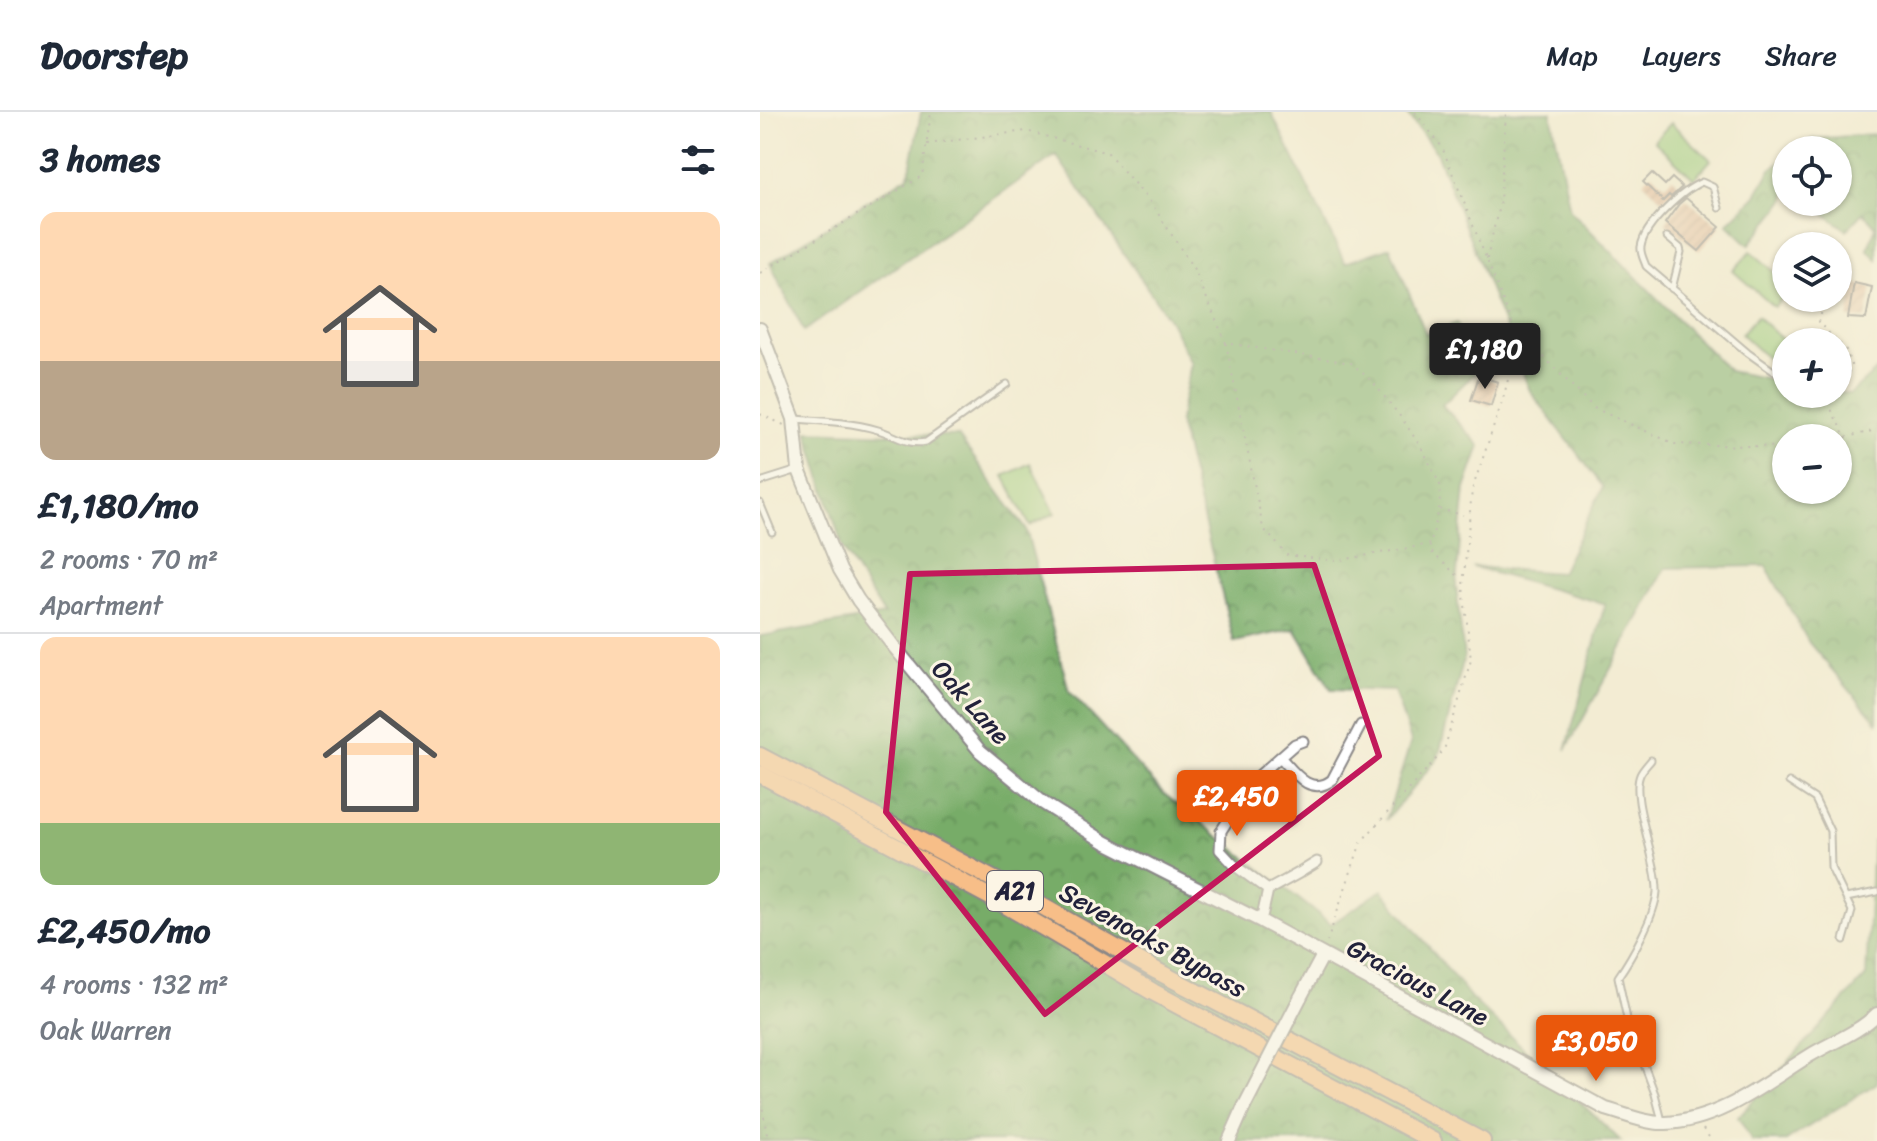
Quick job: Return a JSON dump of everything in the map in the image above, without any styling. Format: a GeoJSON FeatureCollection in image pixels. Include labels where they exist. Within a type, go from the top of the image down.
{"type":"FeatureCollection","features":[{"type":"Feature","properties":{"kind":"highway","name":"Sevenoaks Bypass"},"geometry":{"type":"LineString","coordinates":[[760,756],[1010,888],[1170,979],[1482,1141]]}},
{"type":"Feature","properties":{"kind":"highway","name":"Sevenoaks Bypass"},"geometry":{"type":"LineString","coordinates":[[760,774],[1007,906],[1153,992],[1433,1141]]}},
{"type":"Feature","properties":{"kind":"street","name":"Oak Lane"},"geometry":{"type":"LineString","coordinates":[[760,329],[794,425],[799,470],[840,570],[858,600],[891,643],[980,751],[1043,803],[1105,842],[1323,955]]}},
{"type":"Feature","properties":{"kind":"street"},"geometry":{"type":"LineString","coordinates":[[1280,757],[1311,786],[1326,785],[1332,780],[1361,725]]}},
{"type":"Feature","properties":{"kind":"street"},"geometry":{"type":"LineString","coordinates":[[1268,890],[1234,865],[1220,850],[1221,831],[1254,780],[1295,744],[1303,741]]}},
{"type":"Feature","properties":{"kind":"street"},"geometry":{"type":"LineString","coordinates":[[1261,921],[1268,890],[1317,862]]}},
{"type":"Feature","properties":{"kind":"street"},"geometry":{"type":"LineString","coordinates":[[1229,1141],[1323,955]]}},
{"type":"Feature","properties":{"kind":"street","name":"Gracious Lane"},"geometry":{"type":"LineString","coordinates":[[1323,955],[1606,1109],[1662,1124],[1695,1118],[1727,1107],[1865,1025],[1877,1014]]}},
{"type":"Feature","properties":{"kind":"lane"},"geometry":{"type":"LineString","coordinates":[[1719,208],[1713,187],[1702,182],[1691,187],[1653,221],[1640,249],[1646,266],[1672,290],[1772,370]]}},
{"type":"Feature","properties":{"kind":"lane"},"geometry":{"type":"LineString","coordinates":[[1667,237],[1681,252],[1672,290]]}},
{"type":"Feature","properties":{"kind":"lane"},"geometry":{"type":"LineString","coordinates":[[794,425],[838,422],[880,430],[915,445],[926,442],[1007,384]]}},
{"type":"Feature","properties":{"kind":"lane"},"geometry":{"type":"LineString","coordinates":[[760,482],[799,470]]}},
{"type":"Feature","properties":{"kind":"lane"},"geometry":{"type":"LineString","coordinates":[[760,503],[772,532]]}},
{"type":"Feature","properties":{"kind":"lane"},"geometry":{"type":"LineString","coordinates":[[1651,760],[1639,775],[1638,794],[1655,868],[1656,900],[1640,941],[1618,977],[1627,1019],[1655,1094],[1662,1124]]}},
{"type":"Feature","properties":{"kind":"lane"},"geometry":{"type":"LineString","coordinates":[[1789,782],[1815,799],[1830,831],[1831,868],[1852,911],[1844,940]]}},
{"type":"Feature","properties":{"kind":"lane"},"geometry":{"type":"LineString","coordinates":[[1846,898],[1877,892]]}},
{"type":"Feature","properties":{"kind":"path"},"geometry":{"type":"LineString","coordinates":[[760,273],[922,176],[931,112]]}},
{"type":"Feature","properties":{"kind":"path"},"geometry":{"type":"LineString","coordinates":[[1415,112],[1442,147],[1513,326],[1594,408],[1675,444],[1772,447]]}},
{"type":"Feature","properties":{"kind":"path"},"geometry":{"type":"LineString","coordinates":[[1487,261],[1500,201],[1506,112]]}},
{"type":"Feature","properties":{"kind":"path"},"geometry":{"type":"LineString","coordinates":[[927,144],[1026,131],[1108,153],[1152,204],[1195,271],[1226,343],[1263,528],[1287,555],[1335,561],[1431,544]]}},
{"type":"Feature","properties":{"kind":"path"},"geometry":{"type":"LineString","coordinates":[[1323,955],[1361,842],[1444,750],[1471,660],[1463,586],[1472,490],[1511,368],[1513,326]]}},
{"type":"Feature","properties":{"kind":"path"},"geometry":{"type":"LineString","coordinates":[[1226,343],[1351,363],[1372,381],[1424,452],[1441,487],[1429,550],[1457,575]]}},
{"type":"Feature","properties":{"kind":"path"},"geometry":{"type":"LineString","coordinates":[[760,414],[794,425]]}},
{"type":"Feature","properties":{"kind":"path"},"geometry":{"type":"LineString","coordinates":[[1852,435],[1877,430]]}},
{"type":"Feature","properties":{"kind":"path"},"geometry":{"type":"LineString","coordinates":[[1439,509],[1463,515]]}},
{"type":"Feature","properties":{"kind":"path"},"geometry":{"type":"LineString","coordinates":[[760,1093],[768,1141]]}},
{"type":"Feature","properties":{"kind":"path"},"geometry":{"type":"LineString","coordinates":[[1695,1118],[1712,1141]]}},
{"type":"Feature","properties":{"kind":"highlighted area"},"geometry":{"type":"Polygon","coordinates":[[[1314,565],[1379,756],[1045,1014],[886,812],[910,574],[1314,565]]]}},
{"type":"Feature","properties":{"kind":"green space"},"geometry":{"type":"Polygon","coordinates":[[[921,112],[1271,112],[1345,263],[1390,247],[1426,334],[1457,323],[1479,369],[1442,405],[1480,446],[1465,489],[1456,585],[1464,658],[1438,758],[1386,820],[1411,741],[1394,691],[1331,689],[1295,629],[1234,642],[1179,422],[1191,363],[1170,321],[1056,155],[804,331],[770,263],[909,175],[921,112]]]}},
{"type":"Feature","properties":{"kind":"green space"},"geometry":{"type":"Polygon","coordinates":[[[1405,112],[1551,112],[1570,210],[1729,371],[1772,379],[1772,408],[1852,408],[1852,392],[1877,370],[1877,722],[1809,643],[1766,566],[1666,568],[1566,750],[1605,604],[1472,567],[1561,573],[1603,487],[1530,391],[1436,152],[1405,112]]]}},
{"type":"Feature","properties":{"kind":"green space"},"geometry":{"type":"Polygon","coordinates":[[[1671,123],[1711,160],[1694,179],[1654,141],[1671,123]]]}},
{"type":"Feature","properties":{"kind":"green space"},"geometry":{"type":"Polygon","coordinates":[[[1873,134],[1877,137],[1877,259],[1867,249],[1876,227],[1863,212],[1847,230],[1828,216],[1852,216],[1852,136],[1849,136],[1873,134]]]}},
{"type":"Feature","properties":{"kind":"green space"},"geometry":{"type":"Polygon","coordinates":[[[1771,169],[1772,216],[1749,245],[1727,224],[1756,195],[1771,169]]]}},
{"type":"Feature","properties":{"kind":"green space"},"geometry":{"type":"Polygon","coordinates":[[[1751,251],[1772,270],[1772,305],[1733,271],[1751,251]]]}},
{"type":"Feature","properties":{"kind":"green space"},"geometry":{"type":"Polygon","coordinates":[[[1757,316],[1772,330],[1772,363],[1741,334],[1757,316]]]}},
{"type":"Feature","properties":{"kind":"green space"},"geometry":{"type":"Polygon","coordinates":[[[807,431],[958,436],[1026,529],[1069,691],[1163,793],[1331,924],[1382,890],[1471,998],[1621,1141],[760,1141],[760,636],[884,615],[843,549],[807,431]]]}},
{"type":"Feature","properties":{"kind":"green space"},"geometry":{"type":"Polygon","coordinates":[[[1030,463],[1055,513],[1030,526],[1004,476],[1030,463]]]}},
{"type":"Feature","properties":{"kind":"green space"},"geometry":{"type":"Polygon","coordinates":[[[1873,841],[1877,842],[1877,1083],[1786,1141],[1752,1141],[1738,1117],[1866,976],[1873,841]]]}},
{"type":"Feature","properties":{"kind":"building"},"geometry":{"type":"Polygon","coordinates":[[[1652,173],[1665,185],[1672,178],[1682,187],[1663,201],[1643,182],[1652,173]]]}},
{"type":"Feature","properties":{"kind":"building"},"geometry":{"type":"Polygon","coordinates":[[[1686,198],[1720,227],[1699,251],[1665,223],[1686,198]]]}},
{"type":"Feature","properties":{"kind":"building"},"geometry":{"type":"Polygon","coordinates":[[[1854,283],[1872,287],[1866,319],[1848,318],[1849,312],[1852,312],[1854,283]]]}},
{"type":"Feature","properties":{"kind":"building"},"geometry":{"type":"Polygon","coordinates":[[[1479,376],[1498,382],[1491,406],[1471,400],[1479,376]]]}}]}
